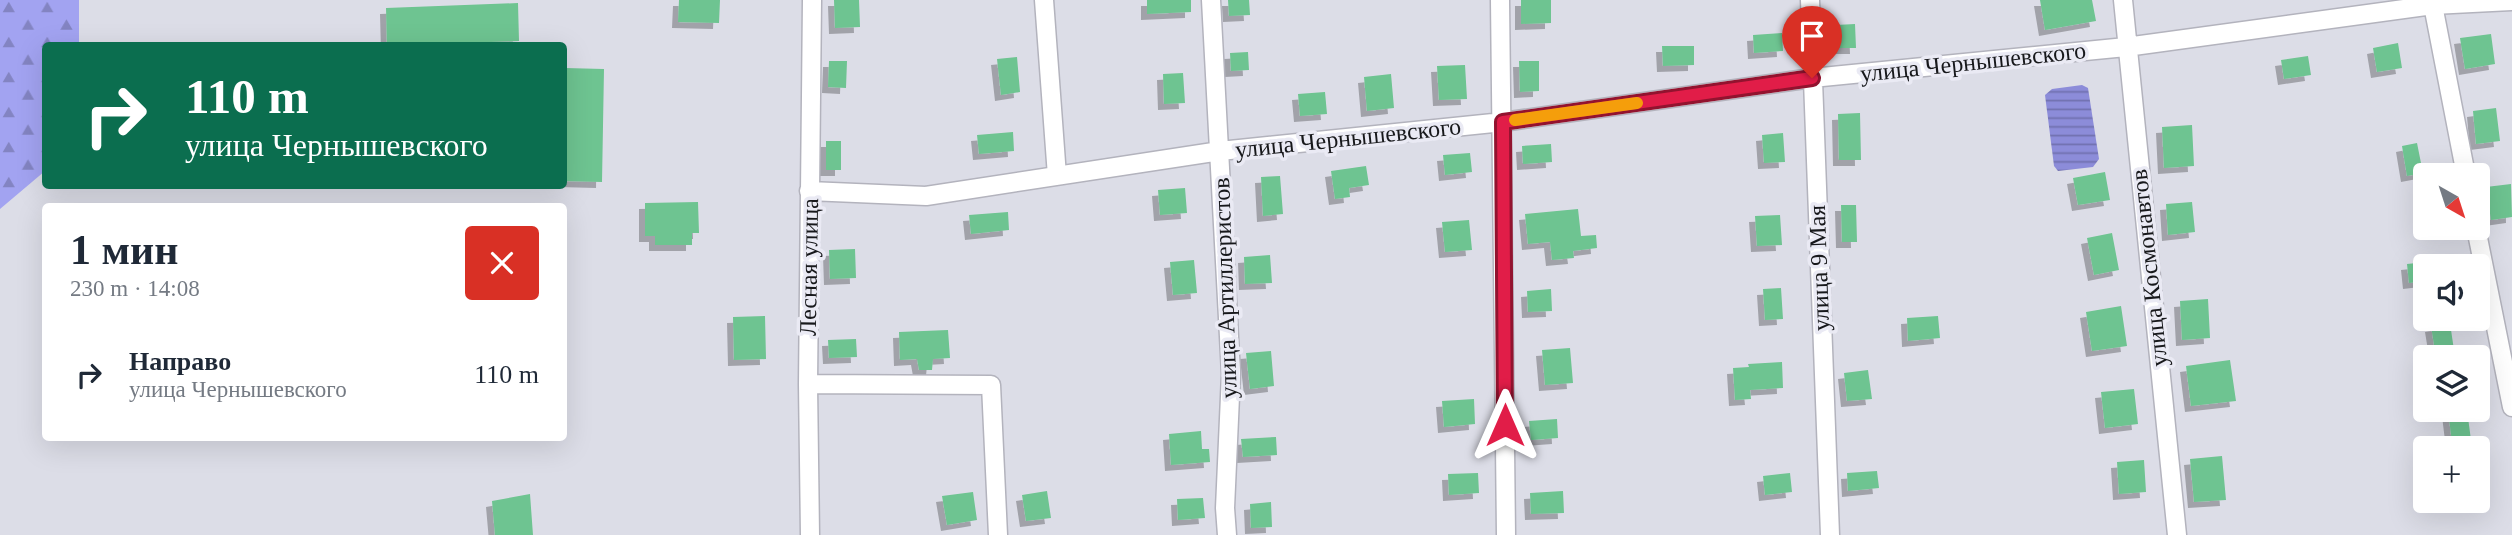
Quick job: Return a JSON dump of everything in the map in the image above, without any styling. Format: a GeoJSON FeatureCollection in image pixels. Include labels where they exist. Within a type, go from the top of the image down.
{"type":"FeatureCollection","features":[{"type":"Feature","properties":{"kind":"street","name":"Лесная улица"},"geometry":{"type":"LineString","coordinates":[[810,535],[808,384],[812,0]]}},
{"type":"Feature","properties":{"kind":"street"},"geometry":{"type":"LineString","coordinates":[[1044,0],[1057,176]]}},
{"type":"Feature","properties":{"kind":"street","name":"улица Артиллеристов"},"geometry":{"type":"LineString","coordinates":[[1211,0],[1231,374],[1225,508],[1227,535]]}},
{"type":"Feature","properties":{"kind":"street"},"geometry":{"type":"LineString","coordinates":[[1500,0],[1506,535]]}},
{"type":"Feature","properties":{"kind":"street","name":"улица 9 Мая"},"geometry":{"type":"LineString","coordinates":[[1810,0],[1830,535]]}},
{"type":"Feature","properties":{"kind":"street","name":"улица Космонавтов"},"geometry":{"type":"LineString","coordinates":[[2123,0],[2177,535]]}},
{"type":"Feature","properties":{"kind":"street","name":"улица Чернышевского"},"geometry":{"type":"LineString","coordinates":[[809,191],[926,196],[1220,151],[1503,122],[1812,78],[2126,47],[2432,2],[2512,1]]}},
{"type":"Feature","properties":{"kind":"street"},"geometry":{"type":"LineString","coordinates":[[2432,2],[2464,163]]}},
{"type":"Feature","properties":{"kind":"street"},"geometry":{"type":"LineString","coordinates":[[2480,240],[2504,324],[2512,408]]}},
{"type":"Feature","properties":{"kind":"street"},"geometry":{"type":"LineString","coordinates":[[808,384],[991,385],[998,535]]}},
{"type":"Feature","properties":{"kind":"green space"},"geometry":{"type":"Polygon","coordinates":[[[0,0],[79,0],[79,42],[42,42],[42,174],[0,209],[0,0]]]}},
{"type":"Feature","properties":{"kind":"shaded area"},"geometry":{"type":"Polygon","coordinates":[[[2082,85],[2088,88],[2099,159],[2093,167],[2058,171],[2054,166],[2045,95],[2052,89],[2082,85]]]}},
{"type":"Feature","properties":{"kind":"building"},"geometry":{"type":"Polygon","coordinates":[[[679,0],[720,0],[719,23],[678,22],[679,0]]]}},
{"type":"Feature","properties":{"kind":"building"},"geometry":{"type":"Polygon","coordinates":[[[834,0],[859,0],[860,27],[835,28],[834,0]]]}},
{"type":"Feature","properties":{"kind":"building"},"geometry":{"type":"Polygon","coordinates":[[[1147,0],[1191,0],[1191,12],[1147,14],[1147,0]]]}},
{"type":"Feature","properties":{"kind":"building"},"geometry":{"type":"Polygon","coordinates":[[[1228,0],[1249,0],[1250,15],[1229,16],[1228,0]]]}},
{"type":"Feature","properties":{"kind":"building"},"geometry":{"type":"Polygon","coordinates":[[[1521,0],[1551,0],[1551,23],[1521,24],[1521,0]]]}},
{"type":"Feature","properties":{"kind":"building"},"geometry":{"type":"Polygon","coordinates":[[[2040,0],[2092,0],[2096,21],[2045,30],[2040,0]]]}},
{"type":"Feature","properties":{"kind":"building"},"geometry":{"type":"Polygon","coordinates":[[[518,3],[519,41],[387,42],[386,8],[518,3]]]}},
{"type":"Feature","properties":{"kind":"building"},"geometry":{"type":"Polygon","coordinates":[[[1855,24],[1856,48],[1837,48],[1836,25],[1855,24]]]}},
{"type":"Feature","properties":{"kind":"building"},"geometry":{"type":"Polygon","coordinates":[[[1782,33],[1783,51],[1754,53],[1753,35],[1782,33]]]}},
{"type":"Feature","properties":{"kind":"building"},"geometry":{"type":"Polygon","coordinates":[[[2491,34],[2495,64],[2465,69],[2460,38],[2491,34]]]}},
{"type":"Feature","properties":{"kind":"building"},"geometry":{"type":"Polygon","coordinates":[[[2398,43],[2402,68],[2377,72],[2373,48],[2398,43]]]}},
{"type":"Feature","properties":{"kind":"building"},"geometry":{"type":"Polygon","coordinates":[[[1662,46],[1694,46],[1694,65],[1663,66],[1662,46]]]}},
{"type":"Feature","properties":{"kind":"building"},"geometry":{"type":"Polygon","coordinates":[[[1248,52],[1249,70],[1231,71],[1230,53],[1248,52]]]}},
{"type":"Feature","properties":{"kind":"building"},"geometry":{"type":"Polygon","coordinates":[[[2308,56],[2311,75],[2284,79],[2281,60],[2308,56]]]}},
{"type":"Feature","properties":{"kind":"building"},"geometry":{"type":"Polygon","coordinates":[[[1017,57],[1020,92],[1001,95],[997,59],[1017,57]]]}},
{"type":"Feature","properties":{"kind":"building"},"geometry":{"type":"Polygon","coordinates":[[[829,61],[847,61],[846,88],[828,87],[829,61]]]}},
{"type":"Feature","properties":{"kind":"building"},"geometry":{"type":"Polygon","coordinates":[[[1519,61],[1539,61],[1539,91],[1520,92],[1519,61]]]}},
{"type":"Feature","properties":{"kind":"building"},"geometry":{"type":"Polygon","coordinates":[[[1465,65],[1467,99],[1439,100],[1437,66],[1465,65]]]}},
{"type":"Feature","properties":{"kind":"building"},"geometry":{"type":"Polygon","coordinates":[[[567,68],[604,69],[602,182],[567,181],[567,68]]]}},
{"type":"Feature","properties":{"kind":"building"},"geometry":{"type":"Polygon","coordinates":[[[1183,73],[1185,103],[1164,104],[1163,74],[1183,73]]]}},
{"type":"Feature","properties":{"kind":"building"},"geometry":{"type":"Polygon","coordinates":[[[1391,74],[1394,108],[1367,111],[1364,77],[1391,74]]]}},
{"type":"Feature","properties":{"kind":"building"},"geometry":{"type":"Polygon","coordinates":[[[1325,92],[1327,114],[1300,116],[1298,94],[1325,92]]]}},
{"type":"Feature","properties":{"kind":"building"},"geometry":{"type":"Polygon","coordinates":[[[2496,108],[2500,141],[2476,144],[2473,111],[2496,108]]]}},
{"type":"Feature","properties":{"kind":"building"},"geometry":{"type":"Polygon","coordinates":[[[1860,113],[1861,160],[1839,160],[1838,114],[1860,113]]]}},
{"type":"Feature","properties":{"kind":"building"},"geometry":{"type":"Polygon","coordinates":[[[2192,125],[2194,166],[2164,168],[2162,127],[2192,125]]]}},
{"type":"Feature","properties":{"kind":"building"},"geometry":{"type":"Polygon","coordinates":[[[1013,132],[1014,151],[979,154],[977,135],[1013,132]]]}},
{"type":"Feature","properties":{"kind":"building"},"geometry":{"type":"Polygon","coordinates":[[[1783,133],[1785,162],[1764,163],[1762,135],[1783,133]]]}},
{"type":"Feature","properties":{"kind":"building"},"geometry":{"type":"Polygon","coordinates":[[[826,141],[841,141],[841,170],[826,170],[826,141]]]}},
{"type":"Feature","properties":{"kind":"building"},"geometry":{"type":"Polygon","coordinates":[[[2417,143],[2421,163],[2413,163],[2413,175],[2407,176],[2402,146],[2417,143]]]}},
{"type":"Feature","properties":{"kind":"building"},"geometry":{"type":"Polygon","coordinates":[[[1551,144],[1552,162],[1523,164],[1522,146],[1551,144]]]}},
{"type":"Feature","properties":{"kind":"building"},"geometry":{"type":"Polygon","coordinates":[[[1470,153],[1472,172],[1445,175],[1443,155],[1470,153]]]}},
{"type":"Feature","properties":{"kind":"building"},"geometry":{"type":"Polygon","coordinates":[[[1366,166],[1369,185],[1349,188],[1350,197],[1335,199],[1331,171],[1366,166]]]}},
{"type":"Feature","properties":{"kind":"building"},"geometry":{"type":"Polygon","coordinates":[[[2105,172],[2110,200],[2078,205],[2073,178],[2105,172]]]}},
{"type":"Feature","properties":{"kind":"building"},"geometry":{"type":"Polygon","coordinates":[[[1280,176],[1283,214],[1263,216],[1261,177],[1280,176]]]}},
{"type":"Feature","properties":{"kind":"building"},"geometry":{"type":"Polygon","coordinates":[[[2511,184],[2512,217],[2491,220],[2490,187],[2511,184]]]}},
{"type":"Feature","properties":{"kind":"building"},"geometry":{"type":"Polygon","coordinates":[[[1185,188],[1187,213],[1160,215],[1158,190],[1185,188]]]}},
{"type":"Feature","properties":{"kind":"building"},"geometry":{"type":"Polygon","coordinates":[[[698,202],[699,233],[692,233],[692,245],[655,245],[655,236],[645,236],[645,203],[698,202]]]}},
{"type":"Feature","properties":{"kind":"building"},"geometry":{"type":"Polygon","coordinates":[[[2192,202],[2195,232],[2168,235],[2166,204],[2192,202]]]}},
{"type":"Feature","properties":{"kind":"building"},"geometry":{"type":"Polygon","coordinates":[[[1841,205],[1856,205],[1857,242],[1842,242],[1841,205]]]}},
{"type":"Feature","properties":{"kind":"building"},"geometry":{"type":"Polygon","coordinates":[[[1578,209],[1581,236],[1596,235],[1597,248],[1573,251],[1574,258],[1552,260],[1550,242],[1528,244],[1525,214],[1578,209]]]}},
{"type":"Feature","properties":{"kind":"building"},"geometry":{"type":"Polygon","coordinates":[[[1008,212],[1009,230],[971,234],[969,215],[1008,212]]]}},
{"type":"Feature","properties":{"kind":"building"},"geometry":{"type":"Polygon","coordinates":[[[1780,215],[1782,245],[1757,246],[1755,216],[1780,215]]]}},
{"type":"Feature","properties":{"kind":"building"},"geometry":{"type":"Polygon","coordinates":[[[1469,220],[1472,250],[1445,252],[1442,222],[1469,220]]]}},
{"type":"Feature","properties":{"kind":"building"},"geometry":{"type":"Polygon","coordinates":[[[2112,233],[2119,270],[2094,275],[2087,238],[2112,233]]]}},
{"type":"Feature","properties":{"kind":"building"},"geometry":{"type":"Polygon","coordinates":[[[855,249],[856,278],[830,279],[829,250],[855,249]]]}},
{"type":"Feature","properties":{"kind":"building"},"geometry":{"type":"Polygon","coordinates":[[[1270,255],[1272,283],[1245,284],[1244,257],[1270,255]]]}},
{"type":"Feature","properties":{"kind":"building"},"geometry":{"type":"Polygon","coordinates":[[[1194,260],[1197,293],[1173,295],[1170,262],[1194,260]]]}},
{"type":"Feature","properties":{"kind":"building"},"geometry":{"type":"Polygon","coordinates":[[[2413,263],[2413,283],[2409,283],[2407,264],[2413,263]]]}},
{"type":"Feature","properties":{"kind":"building"},"geometry":{"type":"Polygon","coordinates":[[[1781,288],[1783,319],[1765,320],[1763,289],[1781,288]]]}},
{"type":"Feature","properties":{"kind":"building"},"geometry":{"type":"Polygon","coordinates":[[[1551,289],[1552,311],[1528,312],[1527,291],[1551,289]]]}},
{"type":"Feature","properties":{"kind":"building"},"geometry":{"type":"Polygon","coordinates":[[[2208,299],[2210,338],[2182,340],[2180,301],[2208,299]]]}},
{"type":"Feature","properties":{"kind":"building"},"geometry":{"type":"Polygon","coordinates":[[[2121,306],[2127,346],[2092,351],[2086,312],[2121,306]]]}},
{"type":"Feature","properties":{"kind":"building"},"geometry":{"type":"Polygon","coordinates":[[[765,316],[766,359],[734,360],[733,317],[765,316]]]}},
{"type":"Feature","properties":{"kind":"building"},"geometry":{"type":"Polygon","coordinates":[[[1938,316],[1940,338],[1908,341],[1907,318],[1938,316]]]}},
{"type":"Feature","properties":{"kind":"building"},"geometry":{"type":"Polygon","coordinates":[[[948,330],[950,358],[933,359],[932,370],[919,370],[917,359],[900,360],[899,332],[948,330]]]}},
{"type":"Feature","properties":{"kind":"building"},"geometry":{"type":"Polygon","coordinates":[[[2432,331],[2451,331],[2453,345],[2434,345],[2432,331]]]}},
{"type":"Feature","properties":{"kind":"building"},"geometry":{"type":"Polygon","coordinates":[[[856,339],[857,357],[829,358],[828,340],[856,339]]]}},
{"type":"Feature","properties":{"kind":"building"},"geometry":{"type":"Polygon","coordinates":[[[1570,348],[1573,383],[1545,385],[1542,350],[1570,348]]]}},
{"type":"Feature","properties":{"kind":"building"},"geometry":{"type":"Polygon","coordinates":[[[1271,351],[1274,386],[1250,389],[1246,353],[1271,351]]]}},
{"type":"Feature","properties":{"kind":"building"},"geometry":{"type":"Polygon","coordinates":[[[2230,360],[2236,401],[2191,406],[2186,366],[2230,360]]]}},
{"type":"Feature","properties":{"kind":"building"},"geometry":{"type":"Polygon","coordinates":[[[1782,362],[1783,388],[1750,390],[1751,399],[1735,400],[1733,368],[1749,367],[1748,364],[1782,362]]]}},
{"type":"Feature","properties":{"kind":"building"},"geometry":{"type":"Polygon","coordinates":[[[1868,370],[1872,399],[1847,401],[1844,373],[1868,370]]]}},
{"type":"Feature","properties":{"kind":"building"},"geometry":{"type":"Polygon","coordinates":[[[2134,389],[2138,424],[2105,428],[2101,392],[2134,389]]]}},
{"type":"Feature","properties":{"kind":"building"},"geometry":{"type":"Polygon","coordinates":[[[1474,399],[1475,424],[1444,427],[1442,401],[1474,399]]]}},
{"type":"Feature","properties":{"kind":"building"},"geometry":{"type":"Polygon","coordinates":[[[1557,419],[1558,438],[1531,440],[1529,421],[1557,419]]]}},
{"type":"Feature","properties":{"kind":"building"},"geometry":{"type":"Polygon","coordinates":[[[2449,422],[2469,422],[2470,436],[2451,436],[2449,422]]]}},
{"type":"Feature","properties":{"kind":"building"},"geometry":{"type":"Polygon","coordinates":[[[1201,431],[1202,449],[1209,449],[1210,462],[1171,465],[1169,434],[1201,431]]]}},
{"type":"Feature","properties":{"kind":"building"},"geometry":{"type":"Polygon","coordinates":[[[1276,437],[1277,455],[1243,457],[1241,439],[1276,437]]]}},
{"type":"Feature","properties":{"kind":"building"},"geometry":{"type":"Polygon","coordinates":[[[2222,456],[2226,500],[2194,502],[2190,459],[2222,456]]]}},
{"type":"Feature","properties":{"kind":"building"},"geometry":{"type":"Polygon","coordinates":[[[2144,460],[2146,492],[2119,494],[2117,462],[2144,460]]]}},
{"type":"Feature","properties":{"kind":"building"},"geometry":{"type":"Polygon","coordinates":[[[1877,471],[1879,488],[1848,491],[1847,473],[1877,471]]]}},
{"type":"Feature","properties":{"kind":"building"},"geometry":{"type":"Polygon","coordinates":[[[1478,473],[1479,493],[1449,495],[1448,474],[1478,473]]]}},
{"type":"Feature","properties":{"kind":"building"},"geometry":{"type":"Polygon","coordinates":[[[1790,473],[1792,492],[1765,495],[1763,476],[1790,473]]]}},
{"type":"Feature","properties":{"kind":"building"},"geometry":{"type":"Polygon","coordinates":[[[1047,491],[1051,518],[1026,521],[1022,495],[1047,491]]]}},
{"type":"Feature","properties":{"kind":"building"},"geometry":{"type":"Polygon","coordinates":[[[1563,491],[1564,513],[1531,514],[1530,493],[1563,491]]]}},
{"type":"Feature","properties":{"kind":"building"},"geometry":{"type":"Polygon","coordinates":[[[973,492],[977,520],[947,525],[942,496],[973,492]]]}},
{"type":"Feature","properties":{"kind":"building"},"geometry":{"type":"Polygon","coordinates":[[[530,494],[533,535],[495,535],[492,501],[530,494]]]}},
{"type":"Feature","properties":{"kind":"building"},"geometry":{"type":"Polygon","coordinates":[[[1203,498],[1205,518],[1178,520],[1177,499],[1203,498]]]}},
{"type":"Feature","properties":{"kind":"building"},"geometry":{"type":"Polygon","coordinates":[[[1271,502],[1272,527],[1251,528],[1250,504],[1271,502]]]}},
{"type":"Feature","properties":{"kind":"slow traffic"},"geometry":{"type":"LineString","coordinates":[[1515,120],[1637,103]]}},
{"type":"Feature","properties":{"kind":"route"},"geometry":{"type":"LineString","coordinates":[[1505,425],[1503,122],[1812,78]]}}]}
